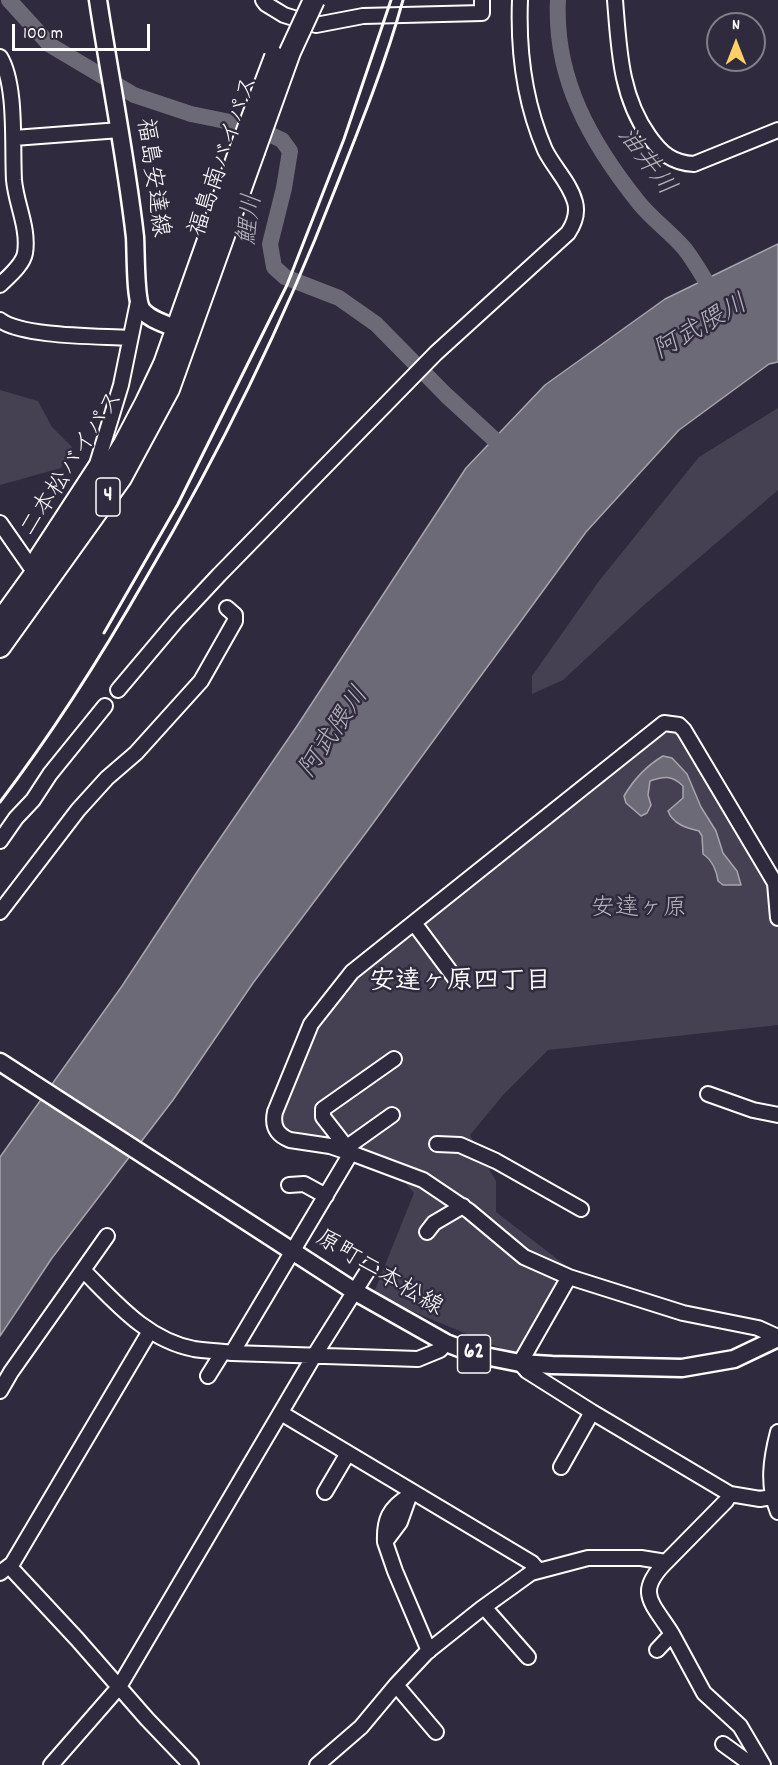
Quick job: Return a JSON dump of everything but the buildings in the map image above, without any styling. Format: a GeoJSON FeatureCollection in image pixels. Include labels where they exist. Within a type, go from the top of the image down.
{"type":"FeatureCollection","features":[{"type":"Feature","properties":{"kind":"highway","name":"福島南バイパス"},"geometry":{"type":"LineString","coordinates":[[183,330],[248,148],[282,38],[299,0]]}},
{"type":"Feature","properties":{"kind":"highway","name":"福島南バイパス"},"geometry":{"type":"LineString","coordinates":[[248,148],[314,0]]}},
{"type":"Feature","properties":{"kind":"highway","name":"二本松バイパス"},"geometry":{"type":"LineString","coordinates":[[0,622],[99,485],[124,444],[183,330]]}},
{"type":"Feature","properties":{"kind":"highway","name":"二本松バイパス"},"geometry":{"type":"LineString","coordinates":[[0,647],[122,478],[169,389],[183,330]]}},
{"type":"Feature","properties":{"kind":"main road","name":"福島安達線"},"geometry":{"type":"LineString","coordinates":[[98,0],[120,130],[137,256],[138,302]]}},
{"type":"Feature","properties":{"kind":"main road"},"geometry":{"type":"LineString","coordinates":[[138,302],[142,311],[183,330]]}},
{"type":"Feature","properties":{"kind":"main road","name":"原町二本松線"},"geometry":{"type":"LineString","coordinates":[[0,1062],[354,1291],[446,1343],[475,1354],[520,1363],[682,1368],[734,1359],[778,1338]]}},
{"type":"Feature","properties":{"kind":"street"},"geometry":{"type":"LineString","coordinates":[[263,0],[284,15],[316,25],[363,16],[482,13],[482,0]]}},
{"type":"Feature","properties":{"kind":"street"},"geometry":{"type":"LineString","coordinates":[[118,690],[177,620],[252,540],[436,353],[568,233],[574,224],[575,204],[572,194],[546,152],[532,114],[525,83],[520,0]]}},
{"type":"Feature","properties":{"kind":"street"},"geometry":{"type":"LineString","coordinates":[[615,0],[620,57],[629,102],[639,122],[665,155],[683,163],[694,164],[778,130]]}},
{"type":"Feature","properties":{"kind":"street"},"geometry":{"type":"LineString","coordinates":[[0,57],[6,71],[14,138],[14,180],[24,229],[25,254],[0,285]]}},
{"type":"Feature","properties":{"kind":"street"},"geometry":{"type":"LineString","coordinates":[[14,138],[120,130]]}},
{"type":"Feature","properties":{"kind":"street"},"geometry":{"type":"LineString","coordinates":[[0,607],[30,566],[97,464],[121,385],[138,302]]}},
{"type":"Feature","properties":{"kind":"street"},"geometry":{"type":"LineString","coordinates":[[0,320],[7,325],[41,332],[129,338]]}},
{"type":"Feature","properties":{"kind":"street"},"geometry":{"type":"LineString","coordinates":[[0,523],[30,566]]}},
{"type":"Feature","properties":{"kind":"street"},"geometry":{"type":"LineString","coordinates":[[0,912],[78,810],[107,778],[136,753],[201,681],[235,621],[235,615],[227,608]]}},
{"type":"Feature","properties":{"kind":"street"},"geometry":{"type":"LineString","coordinates":[[0,841],[15,818],[33,800],[50,774],[105,706]]}},
{"type":"Feature","properties":{"kind":"street"},"geometry":{"type":"LineString","coordinates":[[778,918],[775,883],[684,730],[679,725],[664,723],[352,972],[313,1021],[275,1112],[275,1127],[284,1138],[349,1150],[423,1180],[463,1206],[524,1257],[569,1276],[683,1313],[758,1328],[778,1338]]}},
{"type":"Feature","properties":{"kind":"street"},"geometry":{"type":"LineString","coordinates":[[414,923],[455,978]]}},
{"type":"Feature","properties":{"kind":"street"},"geometry":{"type":"LineString","coordinates":[[349,1150],[323,1117],[323,1109],[394,1059]]}},
{"type":"Feature","properties":{"kind":"street"},"geometry":{"type":"LineString","coordinates":[[708,1094],[753,1110],[778,1115]]}},
{"type":"Feature","properties":{"kind":"street"},"geometry":{"type":"LineString","coordinates":[[208,1376],[228,1352],[327,1196],[349,1150],[392,1115]]}},
{"type":"Feature","properties":{"kind":"street"},"geometry":{"type":"LineString","coordinates":[[438,1144],[460,1145],[496,1161],[581,1209]]}},
{"type":"Feature","properties":{"kind":"street"},"geometry":{"type":"LineString","coordinates":[[289,1185],[304,1184],[327,1196]]}},
{"type":"Feature","properties":{"kind":"street"},"geometry":{"type":"LineString","coordinates":[[427,1232],[434,1223],[463,1206]]}},
{"type":"Feature","properties":{"kind":"street"},"geometry":{"type":"LineString","coordinates":[[0,1391],[17,1363],[107,1236]]}},
{"type":"Feature","properties":{"kind":"street"},"geometry":{"type":"LineString","coordinates":[[59,1762],[119,1687],[314,1356],[370,1267]]}},
{"type":"Feature","properties":{"kind":"street"},"geometry":{"type":"LineString","coordinates":[[84,1271],[138,1324],[159,1336],[193,1349],[418,1359],[440,1350],[446,1343]]}},
{"type":"Feature","properties":{"kind":"street"},"geometry":{"type":"LineString","coordinates":[[569,1276],[520,1363],[527,1371],[730,1494],[760,1499],[775,1497]]}},
{"type":"Feature","properties":{"kind":"street"},"geometry":{"type":"LineString","coordinates":[[150,1331],[5,1569],[191,1765]]}},
{"type":"Feature","properties":{"kind":"street"},"geometry":{"type":"LineString","coordinates":[[561,1467],[592,1412]]}},
{"type":"Feature","properties":{"kind":"street"},"geometry":{"type":"LineString","coordinates":[[281,1413],[410,1493],[532,1563],[538,1570]]}},
{"type":"Feature","properties":{"kind":"street"},"geometry":{"type":"LineString","coordinates":[[778,1432],[770,1473],[778,1512]]}},
{"type":"Feature","properties":{"kind":"street"},"geometry":{"type":"LineString","coordinates":[[325,1491],[348,1453]]}},
{"type":"Feature","properties":{"kind":"street"},"geometry":{"type":"LineString","coordinates":[[410,1493],[400,1522],[385,1542],[429,1651]]}},
{"type":"Feature","properties":{"kind":"street"},"geometry":{"type":"LineString","coordinates":[[730,1494],[726,1501],[653,1574],[648,1591],[649,1598],[672,1634],[704,1693],[740,1726],[764,1765]]}},
{"type":"Feature","properties":{"kind":"street"},"geometry":{"type":"LineString","coordinates":[[317,1765],[361,1727],[396,1685],[429,1651],[484,1607],[538,1570],[588,1558],[641,1558],[666,1562]]}},
{"type":"Feature","properties":{"kind":"street"},"geometry":{"type":"LineString","coordinates":[[484,1607],[528,1657]]}},
{"type":"Feature","properties":{"kind":"street"},"geometry":{"type":"LineString","coordinates":[[657,1650],[672,1634]]}},
{"type":"Feature","properties":{"kind":"street"},"geometry":{"type":"LineString","coordinates":[[396,1685],[435,1732]]}},
{"type":"Feature","properties":{"kind":"street"},"geometry":{"type":"LineString","coordinates":[[723,1744],[752,1765]]}},
{"type":"Feature","properties":{"kind":"green space"},"geometry":{"type":"Polygon","coordinates":[[[0,390],[38,401],[52,427],[72,447],[61,468],[0,485],[0,390]]]}},
{"type":"Feature","properties":{"kind":"green space"},"geometry":{"type":"Polygon","coordinates":[[[778,408],[778,490],[645,604],[563,680],[532,694],[532,676],[599,581],[699,457],[778,408]]]}},
{"type":"Feature","properties":{"kind":"green space","name":"安達ヶ原"},"geometry":{"type":"Polygon","coordinates":[[[675,727],[771,882],[774,917],[778,928],[778,1025],[548,1050],[503,1095],[470,1135],[496,1181],[496,1212],[569,1268],[515,1354],[373,1295],[414,1193],[387,1162],[354,1148],[282,1127],[284,1107],[319,1021],[351,983],[397,942],[663,728],[675,727]]]}},
{"type":"Feature","properties":{"kind":"water","name":"阿武隈川"},"geometry":{"type":"Polygon","coordinates":[[[778,244],[778,362],[769,364],[679,430],[586,532],[253,983],[173,1100],[52,1258],[0,1336],[0,1157],[122,986],[297,726],[466,468],[545,385],[665,299],[778,244]]]}},
{"type":"Feature","properties":{"kind":"water"},"geometry":{"type":"Polygon","coordinates":[[[663,756],[672,758],[687,774],[701,807],[716,831],[723,853],[737,871],[741,885],[723,885],[718,881],[714,866],[703,854],[702,836],[699,831],[680,825],[670,815],[668,811],[683,798],[683,786],[679,782],[667,778],[650,781],[648,795],[651,805],[647,813],[641,816],[626,803],[624,796],[632,784],[641,773],[663,756]]]}},
{"type":"Feature","properties":{"kind":"waterway","name":"鯉川"},"geometry":{"type":"LineString","coordinates":[[9,0],[50,45],[134,95],[191,114],[260,130],[282,140],[290,151],[284,188],[270,244],[274,267],[285,277],[339,298],[376,324],[446,395],[509,453]]}},
{"type":"Feature","properties":{"kind":"waterway","name":"油井川"},"geometry":{"type":"LineString","coordinates":[[558,0],[558,29],[562,57],[569,83],[591,133],[639,203],[679,242],[716,298]]}},
{"type":"Feature","properties":{"kind":"railway"},"geometry":{"type":"LineString","coordinates":[[104,633],[178,504],[287,285],[344,139],[391,0]]}},
{"type":"Feature","properties":{"kind":"railway"},"geometry":{"type":"LineString","coordinates":[[0,802],[77,692],[112,636],[224,437],[271,340],[314,242],[371,97],[403,0]]}},
{"type":"Feature","properties":{"kind":"district","name":"安達ヶ原四丁目"},"geometry":{"type":"Point","coordinates":[460,984]}}]}
